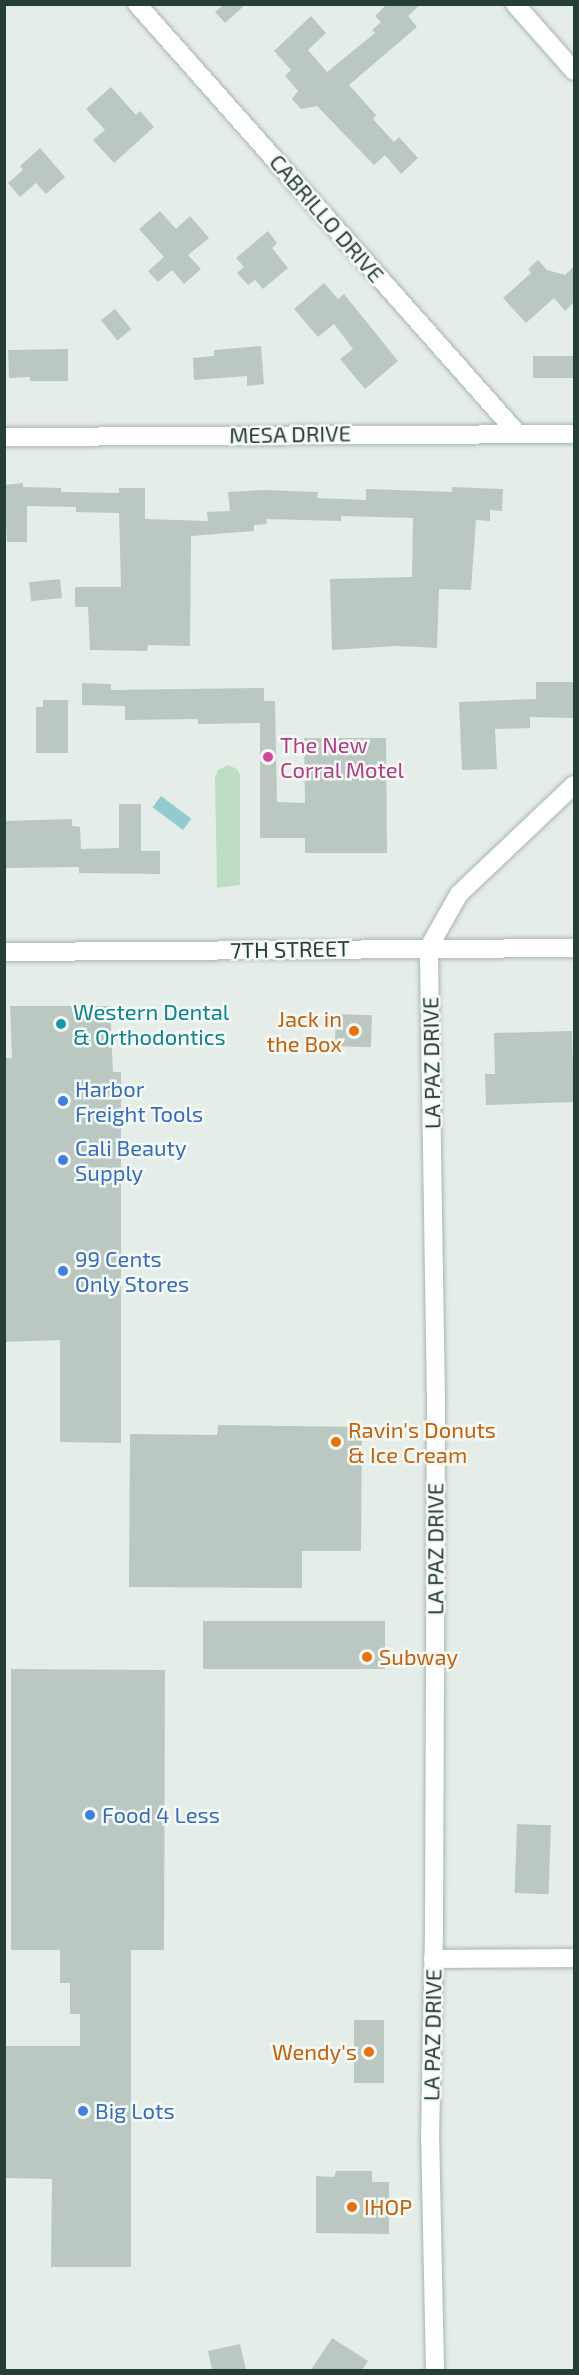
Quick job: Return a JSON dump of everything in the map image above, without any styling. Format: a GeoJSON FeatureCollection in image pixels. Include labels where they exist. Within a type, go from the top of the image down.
{"type":"FeatureCollection","features":[{"type":"Feature","properties":{"kind":"main road","name":"CABRILLO DRIVE"},"geometry":{"type":"LineString","coordinates":[[138,4],[516,432]]}},
{"type":"Feature","properties":{"kind":"main road"},"geometry":{"type":"LineString","coordinates":[[515,4],[574,71]]}},
{"type":"Feature","properties":{"kind":"main road","name":"MESA DRIVE"},"geometry":{"type":"LineString","coordinates":[[4,436],[516,432],[574,434]]}},
{"type":"Feature","properties":{"kind":"main road"},"geometry":{"type":"LineString","coordinates":[[429,947],[459,894],[574,785]]}},
{"type":"Feature","properties":{"kind":"main road","name":"7TH STREET"},"geometry":{"type":"LineString","coordinates":[[4,952],[429,947],[574,948]]}},
{"type":"Feature","properties":{"kind":"main road","name":"LA PAZ DRIVE"},"geometry":{"type":"LineString","coordinates":[[429,947],[436,1402],[430,2140],[435,2370]]}},
{"type":"Feature","properties":{"kind":"main road"},"geometry":{"type":"LineString","coordinates":[[433,1959],[574,1958]]}},
{"type":"Feature","properties":{"kind":"green space"},"geometry":{"type":"Polygon","coordinates":[[[228,765],[237,769],[240,775],[240,885],[217,888],[215,777],[218,770],[228,765]]]}},
{"type":"Feature","properties":{"kind":"water"},"geometry":{"type":"Polygon","coordinates":[[[161,796],[191,819],[183,830],[153,807],[161,796]]]}},
{"type":"Feature","properties":{"kind":"building"},"geometry":{"type":"Polygon","coordinates":[[[224,4],[246,4],[225,23],[215,12],[224,4]]]}},
{"type":"Feature","properties":{"kind":"building"},"geometry":{"type":"Polygon","coordinates":[[[387,4],[421,4],[408,16],[417,27],[349,85],[376,115],[373,119],[394,142],[399,137],[418,158],[401,174],[385,155],[374,165],[317,106],[301,109],[292,99],[298,91],[285,76],[291,70],[274,51],[311,16],[326,33],[308,50],[327,72],[375,33],[372,30],[381,22],[375,16],[387,4]]]}},
{"type":"Feature","properties":{"kind":"building"},"geometry":{"type":"Polygon","coordinates":[[[111,87],[136,115],[140,111],[154,127],[114,163],[93,140],[105,130],[86,109],[111,87]]]}},
{"type":"Feature","properties":{"kind":"building"},"geometry":{"type":"Polygon","coordinates":[[[40,148],[65,177],[46,194],[36,183],[20,197],[8,183],[23,170],[20,166],[40,148]]]}},
{"type":"Feature","properties":{"kind":"building"},"geometry":{"type":"Polygon","coordinates":[[[160,211],[176,229],[190,216],[209,238],[188,255],[201,269],[184,284],[172,270],[158,282],[148,271],[164,257],[139,229],[160,211]]]}},
{"type":"Feature","properties":{"kind":"building"},"geometry":{"type":"Polygon","coordinates":[[[268,231],[277,243],[272,248],[288,268],[263,289],[255,280],[248,285],[237,273],[244,267],[236,258],[268,231]]]}},
{"type":"Feature","properties":{"kind":"building"},"geometry":{"type":"Polygon","coordinates":[[[538,260],[547,270],[565,275],[574,266],[574,302],[565,311],[554,298],[526,323],[503,298],[531,273],[528,269],[538,260]]]}},
{"type":"Feature","properties":{"kind":"building"},"geometry":{"type":"Polygon","coordinates":[[[324,283],[338,299],[344,294],[398,361],[365,389],[340,359],[353,349],[334,324],[318,337],[294,309],[324,283]]]}},
{"type":"Feature","properties":{"kind":"building"},"geometry":{"type":"Polygon","coordinates":[[[115,309],[131,329],[117,341],[101,320],[115,309]]]}},
{"type":"Feature","properties":{"kind":"building"},"geometry":{"type":"Polygon","coordinates":[[[261,346],[264,384],[247,386],[247,376],[194,380],[193,358],[214,356],[214,350],[261,346]]]}},
{"type":"Feature","properties":{"kind":"building"},"geometry":{"type":"Polygon","coordinates":[[[68,349],[68,381],[30,381],[30,377],[9,378],[8,350],[68,349]]]}},
{"type":"Feature","properties":{"kind":"building"},"geometry":{"type":"Polygon","coordinates":[[[533,356],[574,356],[574,378],[533,378],[533,356]]]}},
{"type":"Feature","properties":{"kind":"building"},"geometry":{"type":"Polygon","coordinates":[[[23,483],[23,487],[61,488],[61,492],[119,493],[119,488],[145,488],[145,519],[208,521],[207,512],[230,511],[228,492],[264,490],[318,492],[317,498],[366,500],[366,489],[452,492],[452,487],[503,489],[502,511],[490,510],[490,521],[476,520],[471,590],[439,589],[437,648],[398,646],[332,650],[330,579],[412,577],[413,518],[341,516],[341,521],[266,519],[267,524],[254,525],[254,531],[191,536],[190,646],[148,645],[147,651],[90,650],[88,607],[75,607],[75,587],[121,587],[119,513],[76,512],[76,507],[27,506],[27,542],[7,542],[4,485],[23,483]]]}},
{"type":"Feature","properties":{"kind":"building"},"geometry":{"type":"Polygon","coordinates":[[[60,579],[62,598],[31,601],[29,582],[60,579]]]}},
{"type":"Feature","properties":{"kind":"building"},"geometry":{"type":"Polygon","coordinates":[[[536,682],[574,682],[574,718],[530,717],[530,728],[495,729],[497,769],[462,770],[459,702],[536,699],[536,682]]]}},
{"type":"Feature","properties":{"kind":"building"},"geometry":{"type":"Polygon","coordinates":[[[82,683],[111,684],[111,690],[264,688],[264,701],[275,701],[277,802],[305,803],[304,738],[386,738],[387,853],[305,853],[305,838],[260,838],[260,723],[198,724],[198,719],[125,720],[125,706],[82,705],[82,683]]]}},
{"type":"Feature","properties":{"kind":"building"},"geometry":{"type":"Polygon","coordinates":[[[43,700],[68,700],[68,753],[36,753],[36,707],[43,707],[43,700]]]}},
{"type":"Feature","properties":{"kind":"building"},"geometry":{"type":"Polygon","coordinates":[[[119,804],[141,804],[141,851],[160,851],[160,874],[79,873],[79,867],[4,868],[4,821],[72,819],[72,826],[80,827],[81,849],[119,848],[119,804]]]}},
{"type":"Feature","properties":{"kind":"building"},"geometry":{"type":"Polygon","coordinates":[[[10,1006],[110,1006],[113,1072],[121,1072],[121,1443],[60,1442],[60,1340],[4,1342],[4,1058],[12,1058],[10,1006]]]}},
{"type":"Feature","properties":{"kind":"building","name":"Jack in the Box"},"geometry":{"type":"Polygon","coordinates":[[[336,1014],[372,1015],[371,1047],[335,1046],[336,1014]]]}},
{"type":"Feature","properties":{"kind":"building"},"geometry":{"type":"Polygon","coordinates":[[[572,1031],[574,1102],[486,1105],[485,1074],[495,1074],[494,1033],[572,1031]]]}},
{"type":"Feature","properties":{"kind":"building"},"geometry":{"type":"Polygon","coordinates":[[[218,1425],[362,1427],[361,1551],[302,1551],[302,1588],[129,1587],[130,1434],[217,1435],[218,1425]]]}},
{"type":"Feature","properties":{"kind":"building"},"geometry":{"type":"Polygon","coordinates":[[[203,1621],[385,1621],[385,1669],[203,1669],[203,1621]]]}},
{"type":"Feature","properties":{"kind":"building"},"geometry":{"type":"Polygon","coordinates":[[[11,1669],[165,1670],[164,1950],[131,1950],[131,2267],[51,2267],[52,2179],[4,2178],[4,2046],[80,2046],[80,2014],[70,2014],[70,1983],[60,1983],[60,1950],[11,1950],[11,1669]]]}},
{"type":"Feature","properties":{"kind":"building"},"geometry":{"type":"Polygon","coordinates":[[[517,1824],[551,1825],[549,1894],[515,1893],[517,1824]]]}},
{"type":"Feature","properties":{"kind":"building","name":"Wendy's"},"geometry":{"type":"Polygon","coordinates":[[[354,2020],[384,2020],[384,2083],[354,2083],[354,2020]]]}},
{"type":"Feature","properties":{"kind":"building","name":"IHOP"},"geometry":{"type":"Polygon","coordinates":[[[336,2171],[372,2171],[372,2182],[389,2182],[389,2234],[316,2233],[316,2176],[334,2177],[336,2171]]]}},
{"type":"Feature","properties":{"kind":"building"},"geometry":{"type":"Polygon","coordinates":[[[332,2338],[368,2361],[362,2370],[311,2370],[332,2338]]]}},
{"type":"Feature","properties":{"kind":"building"},"geometry":{"type":"Polygon","coordinates":[[[240,2344],[246,2370],[212,2370],[208,2351],[240,2344]]]}},
{"type":"Feature","properties":{"kind":"place","name":"The New Corral Motel"},"geometry":{"type":"Point","coordinates":[268,757]}},
{"type":"Feature","properties":{"kind":"place","name":"Western Dental & Orthodontics"},"geometry":{"type":"Point","coordinates":[61,1024]}},
{"type":"Feature","properties":{"kind":"place","name":"Jack in the Box"},"geometry":{"type":"Point","coordinates":[354,1031]}},
{"type":"Feature","properties":{"kind":"place","name":"Harbor Freight Tools"},"geometry":{"type":"Point","coordinates":[63,1101]}},
{"type":"Feature","properties":{"kind":"place","name":"Cali Beauty Supply"},"geometry":{"type":"Point","coordinates":[63,1160]}},
{"type":"Feature","properties":{"kind":"place","name":"99 Cents Only Stores"},"geometry":{"type":"Point","coordinates":[63,1271]}},
{"type":"Feature","properties":{"kind":"place","name":"Ravin's Donuts & Ice Cream"},"geometry":{"type":"Point","coordinates":[336,1442]}},
{"type":"Feature","properties":{"kind":"place","name":"Subway"},"geometry":{"type":"Point","coordinates":[367,1657]}},
{"type":"Feature","properties":{"kind":"place","name":"Food 4 Less"},"geometry":{"type":"Point","coordinates":[90,1815]}},
{"type":"Feature","properties":{"kind":"place","name":"Wendy's"},"geometry":{"type":"Point","coordinates":[369,2052]}},
{"type":"Feature","properties":{"kind":"place","name":"Big Lots"},"geometry":{"type":"Point","coordinates":[83,2111]}},
{"type":"Feature","properties":{"kind":"place","name":"IHOP"},"geometry":{"type":"Point","coordinates":[352,2207]}}]}
